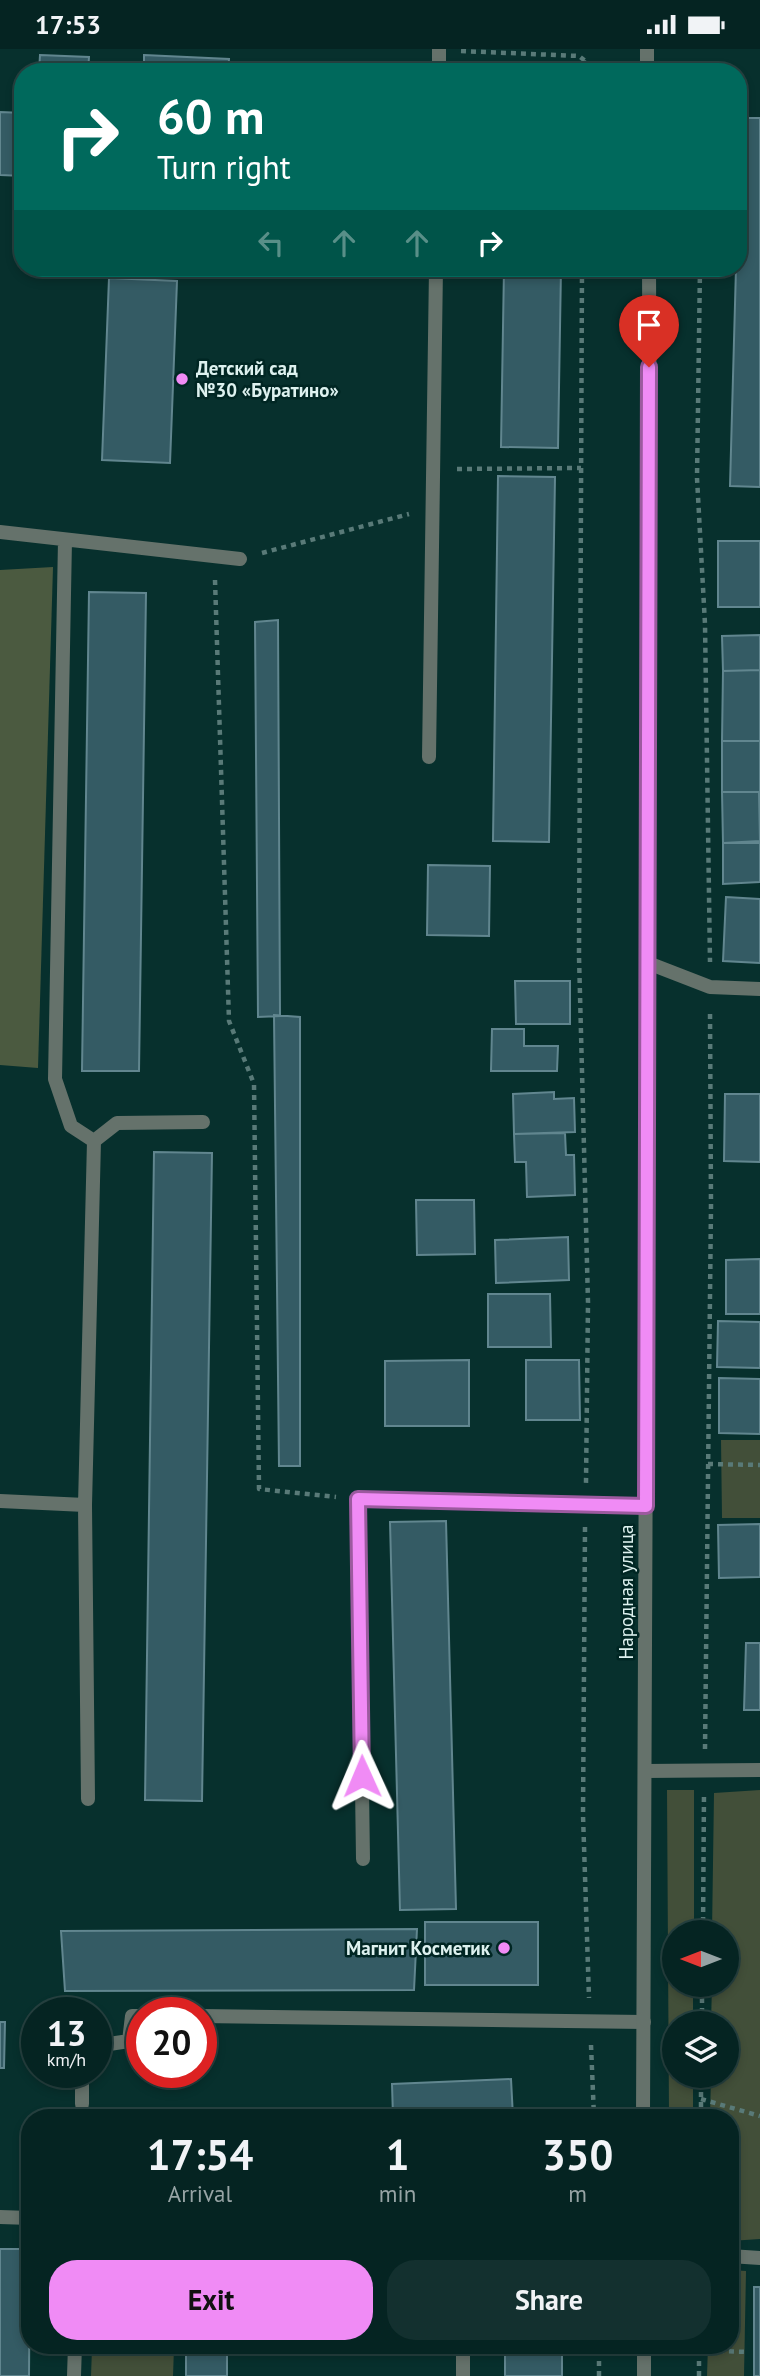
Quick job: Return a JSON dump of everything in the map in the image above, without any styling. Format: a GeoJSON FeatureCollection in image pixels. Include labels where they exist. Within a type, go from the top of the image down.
{"type":"FeatureCollection","features":[{"type":"Feature","properties":{"kind":"street"},"geometry":{"type":"LineString","coordinates":[[429,757],[436,277]]}},
{"type":"Feature","properties":{"kind":"street","name":"Народная улица"},"geometry":{"type":"LineString","coordinates":[[643,2109],[649,277]]}},
{"type":"Feature","properties":{"kind":"street"},"geometry":{"type":"LineString","coordinates":[[0,532],[240,559]]}},
{"type":"Feature","properties":{"kind":"street"},"geometry":{"type":"LineString","coordinates":[[65,540],[55,1079],[71,1126],[94,1141]]}},
{"type":"Feature","properties":{"kind":"street"},"geometry":{"type":"LineString","coordinates":[[648,963],[710,987],[760,989]]}},
{"type":"Feature","properties":{"kind":"street"},"geometry":{"type":"LineString","coordinates":[[94,1141],[117,1123],[203,1122]]}},
{"type":"Feature","properties":{"kind":"street"},"geometry":{"type":"LineString","coordinates":[[88,1799],[85,1505],[94,1141]]}},
{"type":"Feature","properties":{"kind":"street"},"geometry":{"type":"LineString","coordinates":[[363,1859],[358,1499],[646,1506]]}},
{"type":"Feature","properties":{"kind":"street"},"geometry":{"type":"LineString","coordinates":[[0,1501],[85,1505]]}},
{"type":"Feature","properties":{"kind":"street"},"geometry":{"type":"LineString","coordinates":[[645,1771],[760,1770]]}},
{"type":"Feature","properties":{"kind":"street"},"geometry":{"type":"LineString","coordinates":[[217,2017],[644,2022]]}},
{"type":"Feature","properties":{"kind":"street"},"geometry":{"type":"LineString","coordinates":[[82,2088],[82,2104]]}},
{"type":"Feature","properties":{"kind":"street"},"geometry":{"type":"LineString","coordinates":[[0,2217],[21,2218]]}},
{"type":"Feature","properties":{"kind":"street"},"geometry":{"type":"LineString","coordinates":[[739,2257],[760,2258]]}},
{"type":"Feature","properties":{"kind":"street"},"geometry":{"type":"LineString","coordinates":[[74,2376],[75,2354]]}},
{"type":"Feature","properties":{"kind":"street"},"geometry":{"type":"LineString","coordinates":[[463,2354],[463,2376]]}},
{"type":"Feature","properties":{"kind":"street"},"geometry":{"type":"LineString","coordinates":[[644,2354],[644,2376]]}},
{"type":"Feature","properties":{"kind":"path"},"geometry":{"type":"LineString","coordinates":[[439,49],[579,56],[588,63]]}},
{"type":"Feature","properties":{"kind":"path"},"geometry":{"type":"LineString","coordinates":[[582,277],[579,956],[588,1302],[583,1815],[594,2109]]}},
{"type":"Feature","properties":{"kind":"path"},"geometry":{"type":"LineString","coordinates":[[700,277],[697,478],[705,624],[711,1206],[703,1920]]}},
{"type":"Feature","properties":{"kind":"path"},"geometry":{"type":"LineString","coordinates":[[432,469],[581,468]]}},
{"type":"Feature","properties":{"kind":"path"},"geometry":{"type":"LineString","coordinates":[[240,559],[432,508]]}},
{"type":"Feature","properties":{"kind":"path"},"geometry":{"type":"LineString","coordinates":[[214,556],[229,1021],[254,1084],[259,1489],[358,1499]]}},
{"type":"Feature","properties":{"kind":"path"},"geometry":{"type":"LineString","coordinates":[[708,1464],[760,1465]]}},
{"type":"Feature","properties":{"kind":"path"},"geometry":{"type":"LineString","coordinates":[[701,2088],[701,2109]]}},
{"type":"Feature","properties":{"kind":"path"},"geometry":{"type":"LineString","coordinates":[[701,2099],[736,2109]]}},
{"type":"Feature","properties":{"kind":"path"},"geometry":{"type":"LineString","coordinates":[[739,2110],[760,2116]]}},
{"type":"Feature","properties":{"kind":"path"},"geometry":{"type":"LineString","coordinates":[[739,2350],[748,2351]]}},
{"type":"Feature","properties":{"kind":"path"},"geometry":{"type":"LineString","coordinates":[[599,2354],[599,2376]]}},
{"type":"Feature","properties":{"kind":"path"},"geometry":{"type":"LineString","coordinates":[[699,2354],[699,2376]]}},
{"type":"Feature","properties":{"kind":"green space"},"geometry":{"type":"Polygon","coordinates":[[[53,567],[38,1068],[0,1065],[0,570],[53,567]]]}},
{"type":"Feature","properties":{"kind":"green space"},"geometry":{"type":"Polygon","coordinates":[[[721,1440],[760,1440],[760,1518],[722,1518],[721,1440]]]}},
{"type":"Feature","properties":{"kind":"green space"},"geometry":{"type":"Polygon","coordinates":[[[667,1790],[694,1790],[694,1920],[668,1920],[667,1790]]]}},
{"type":"Feature","properties":{"kind":"green space"},"geometry":{"type":"Polygon","coordinates":[[[760,1790],[760,2239],[739,2240],[739,2109],[710,2109],[711,2088],[739,2088],[739,2011],[711,2011],[712,1997],[739,1997],[739,1920],[712,1920],[714,1793],[760,1790]]]}},
{"type":"Feature","properties":{"kind":"green space"},"geometry":{"type":"Polygon","coordinates":[[[668,1997],[693,1997],[693,2011],[668,2011],[668,1997]]]}},
{"type":"Feature","properties":{"kind":"green space"},"geometry":{"type":"Polygon","coordinates":[[[669,2088],[693,2088],[693,2109],[669,2109],[669,2088]]]}},
{"type":"Feature","properties":{"kind":"green space"},"geometry":{"type":"Polygon","coordinates":[[[739,2271],[746,2271],[744,2376],[707,2376],[708,2354],[739,2354],[739,2271]]]}},
{"type":"Feature","properties":{"kind":"green space"},"geometry":{"type":"Polygon","coordinates":[[[92,2354],[174,2354],[173,2376],[91,2376],[92,2354]]]}},
{"type":"Feature","properties":{"kind":"building"},"geometry":{"type":"Polygon","coordinates":[[[40,55],[89,57],[89,63],[40,63],[40,55]]]}},
{"type":"Feature","properties":{"kind":"building"},"geometry":{"type":"Polygon","coordinates":[[[144,55],[229,59],[229,63],[144,63],[144,55]]]}},
{"type":"Feature","properties":{"kind":"building"},"geometry":{"type":"Polygon","coordinates":[[[0,112],[14,113],[14,176],[0,175],[0,112]]]}},
{"type":"Feature","properties":{"kind":"building"},"geometry":{"type":"Polygon","coordinates":[[[747,118],[760,118],[760,487],[730,486],[736,277],[747,277],[747,118]]]}},
{"type":"Feature","properties":{"kind":"building"},"geometry":{"type":"Polygon","coordinates":[[[504,277],[561,277],[558,448],[501,447],[504,277]]]}},
{"type":"Feature","properties":{"kind":"building"},"geometry":{"type":"Polygon","coordinates":[[[109,278],[177,281],[170,463],[102,460],[109,278]]]}},
{"type":"Feature","properties":{"kind":"building"},"geometry":{"type":"Polygon","coordinates":[[[498,476],[555,477],[549,842],[493,841],[498,476]]]}},
{"type":"Feature","properties":{"kind":"building"},"geometry":{"type":"Polygon","coordinates":[[[718,541],[760,541],[760,607],[718,607],[718,541]]]}},
{"type":"Feature","properties":{"kind":"building"},"geometry":{"type":"Polygon","coordinates":[[[89,592],[146,593],[139,1071],[82,1071],[89,592]]]}},
{"type":"Feature","properties":{"kind":"building"},"geometry":{"type":"Polygon","coordinates":[[[278,620],[280,1016],[258,1017],[255,622],[278,620]]]}},
{"type":"Feature","properties":{"kind":"building"},"geometry":{"type":"Polygon","coordinates":[[[760,635],[760,670],[723,671],[722,636],[760,635]]]}},
{"type":"Feature","properties":{"kind":"building"},"geometry":{"type":"Polygon","coordinates":[[[760,670],[760,741],[722,741],[723,671],[760,670]]]}},
{"type":"Feature","properties":{"kind":"building"},"geometry":{"type":"Polygon","coordinates":[[[722,741],[760,741],[760,792],[722,792],[722,741]]]}},
{"type":"Feature","properties":{"kind":"building"},"geometry":{"type":"Polygon","coordinates":[[[722,792],[759,792],[760,841],[723,843],[722,792]]]}},
{"type":"Feature","properties":{"kind":"building"},"geometry":{"type":"Polygon","coordinates":[[[723,843],[760,843],[760,882],[723,884],[723,843]]]}},
{"type":"Feature","properties":{"kind":"building"},"geometry":{"type":"Polygon","coordinates":[[[428,865],[490,866],[489,936],[427,935],[428,865]]]}},
{"type":"Feature","properties":{"kind":"building"},"geometry":{"type":"Polygon","coordinates":[[[726,897],[760,899],[760,963],[723,961],[726,897]]]}},
{"type":"Feature","properties":{"kind":"building"},"geometry":{"type":"Polygon","coordinates":[[[515,981],[570,981],[570,1024],[516,1024],[515,981]]]}},
{"type":"Feature","properties":{"kind":"building"},"geometry":{"type":"Polygon","coordinates":[[[274,1015],[300,1017],[300,1466],[279,1466],[274,1015]]]}},
{"type":"Feature","properties":{"kind":"building"},"geometry":{"type":"Polygon","coordinates":[[[492,1029],[524,1029],[524,1046],[558,1046],[557,1071],[491,1071],[492,1029]]]}},
{"type":"Feature","properties":{"kind":"building"},"geometry":{"type":"Polygon","coordinates":[[[554,1092],[554,1099],[574,1098],[575,1132],[514,1134],[513,1094],[554,1092]]]}},
{"type":"Feature","properties":{"kind":"building"},"geometry":{"type":"Polygon","coordinates":[[[725,1094],[760,1094],[760,1162],[724,1161],[725,1094]]]}},
{"type":"Feature","properties":{"kind":"building"},"geometry":{"type":"Polygon","coordinates":[[[565,1133],[566,1155],[574,1155],[575,1195],[527,1197],[526,1162],[515,1162],[514,1134],[565,1133]]]}},
{"type":"Feature","properties":{"kind":"building"},"geometry":{"type":"Polygon","coordinates":[[[154,1152],[212,1153],[202,1801],[145,1800],[154,1152]]]}},
{"type":"Feature","properties":{"kind":"building"},"geometry":{"type":"Polygon","coordinates":[[[416,1200],[474,1200],[475,1254],[417,1255],[416,1200]]]}},
{"type":"Feature","properties":{"kind":"building"},"geometry":{"type":"Polygon","coordinates":[[[568,1237],[569,1280],[496,1283],[495,1240],[568,1237]]]}},
{"type":"Feature","properties":{"kind":"building"},"geometry":{"type":"Polygon","coordinates":[[[760,1259],[760,1314],[726,1314],[726,1260],[760,1259]]]}},
{"type":"Feature","properties":{"kind":"building"},"geometry":{"type":"Polygon","coordinates":[[[488,1294],[550,1294],[551,1347],[488,1347],[488,1294]]]}},
{"type":"Feature","properties":{"kind":"building"},"geometry":{"type":"Polygon","coordinates":[[[718,1321],[760,1322],[760,1368],[717,1367],[718,1321]]]}},
{"type":"Feature","properties":{"kind":"building"},"geometry":{"type":"Polygon","coordinates":[[[469,1360],[469,1426],[385,1426],[385,1361],[469,1360]]]}},
{"type":"Feature","properties":{"kind":"building"},"geometry":{"type":"Polygon","coordinates":[[[526,1360],[579,1360],[580,1420],[526,1420],[526,1360]]]}},
{"type":"Feature","properties":{"kind":"building"},"geometry":{"type":"Polygon","coordinates":[[[719,1378],[760,1379],[760,1434],[719,1433],[719,1378]]]}},
{"type":"Feature","properties":{"kind":"building"},"geometry":{"type":"Polygon","coordinates":[[[446,1521],[456,1909],[400,1910],[390,1522],[446,1521]]]}},
{"type":"Feature","properties":{"kind":"building"},"geometry":{"type":"Polygon","coordinates":[[[760,1524],[760,1577],[719,1578],[718,1525],[760,1524]]]}},
{"type":"Feature","properties":{"kind":"building"},"geometry":{"type":"Polygon","coordinates":[[[746,1643],[760,1643],[760,1710],[744,1710],[746,1643]]]}},
{"type":"Feature","properties":{"kind":"building"},"geometry":{"type":"Polygon","coordinates":[[[425,1922],[538,1922],[538,1985],[425,1985],[425,1922]]]}},
{"type":"Feature","properties":{"kind":"building"},"geometry":{"type":"Polygon","coordinates":[[[417,1929],[414,1990],[65,1991],[61,1931],[417,1929]]]}},
{"type":"Feature","properties":{"kind":"building"},"geometry":{"type":"Polygon","coordinates":[[[0,2022],[5,2022],[4,2068],[0,2068],[0,2022]]]}},
{"type":"Feature","properties":{"kind":"building"},"geometry":{"type":"Polygon","coordinates":[[[511,2079],[513,2109],[393,2109],[392,2084],[511,2079]]]}},
{"type":"Feature","properties":{"kind":"building"},"geometry":{"type":"Polygon","coordinates":[[[0,2249],[21,2249],[21,2354],[29,2354],[29,2376],[0,2376],[0,2249]]]}},
{"type":"Feature","properties":{"kind":"building"},"geometry":{"type":"Polygon","coordinates":[[[754,2287],[760,2287],[760,2376],[754,2376],[754,2287]]]}},
{"type":"Feature","properties":{"kind":"building"},"geometry":{"type":"Polygon","coordinates":[[[186,2354],[227,2354],[227,2376],[186,2376],[186,2354]]]}},
{"type":"Feature","properties":{"kind":"building"},"geometry":{"type":"Polygon","coordinates":[[[505,2354],[562,2354],[562,2376],[505,2376],[505,2354]]]}},
{"type":"Feature","properties":{"kind":"place","name":"Детский сад №30 «Буратино»"},"geometry":{"type":"Point","coordinates":[182,379]}},
{"type":"Feature","properties":{"kind":"place","name":"Магнит Косметик"},"geometry":{"type":"Point","coordinates":[504,1948]}},
{"type":"Feature","properties":{"kind":"route"},"geometry":{"type":"LineString","coordinates":[[362,1776],[358,1499],[646,1506],[649,367]]}}]}
